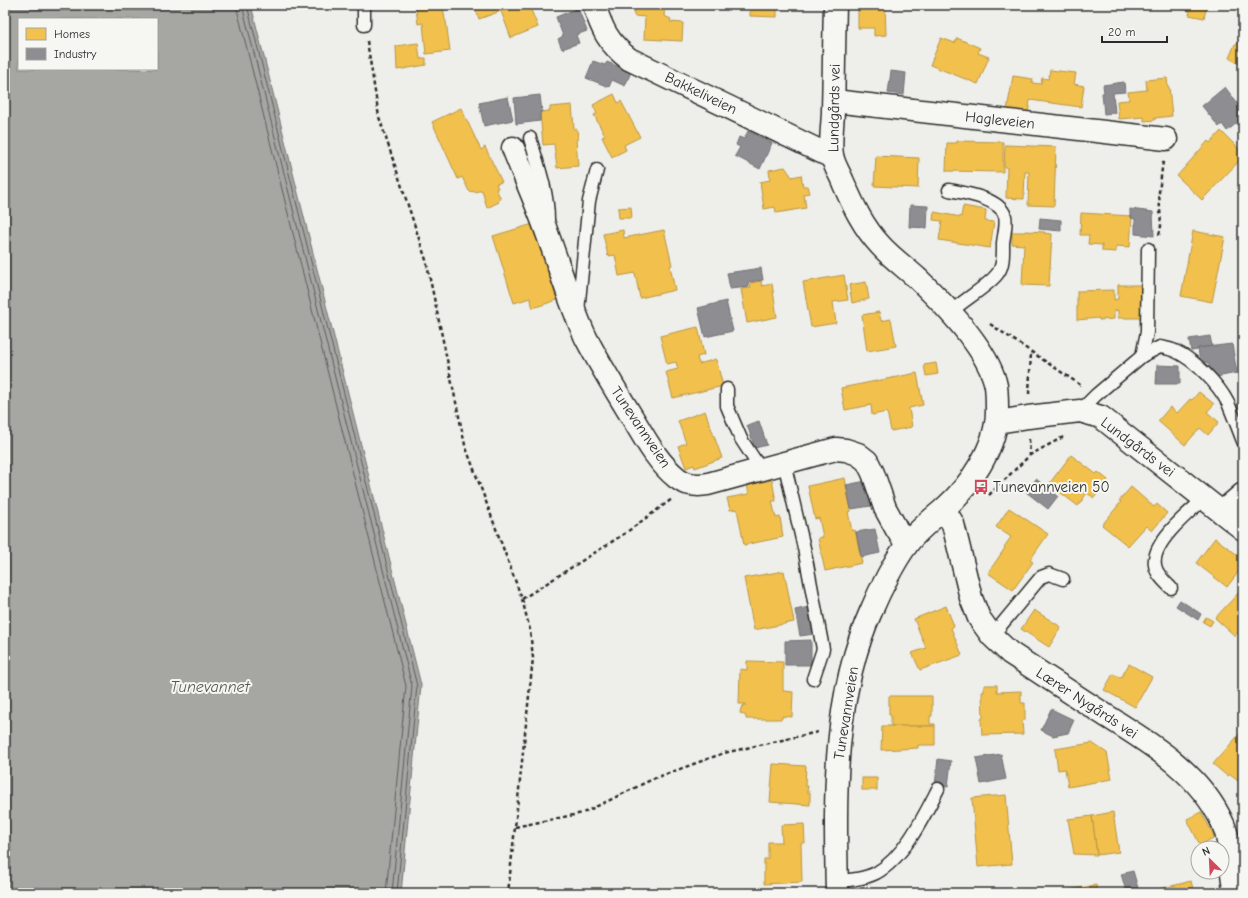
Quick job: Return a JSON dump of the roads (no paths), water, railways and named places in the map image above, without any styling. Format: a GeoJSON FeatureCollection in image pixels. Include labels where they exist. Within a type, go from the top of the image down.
{"type":"FeatureCollection","features":[{"type":"Feature","properties":{"kind":"street","name":"Bakkeliveien"},"geometry":{"type":"LineString","coordinates":[[594,5],[611,43],[629,58],[832,157]]}},
{"type":"Feature","properties":{"kind":"street","name":"Lundgårds vei"},"geometry":{"type":"LineString","coordinates":[[835,5],[832,157],[852,203],[864,225],[881,246],[920,281],[950,312],[968,334],[990,369],[996,386],[997,422],[1080,411],[1101,417],[1243,529]]}},
{"type":"Feature","properties":{"kind":"street","name":"Hagleveien"},"geometry":{"type":"LineString","coordinates":[[834,101],[1166,139]]}},
{"type":"Feature","properties":{"kind":"street","name":"Tunevannveien"},"geometry":{"type":"LineString","coordinates":[[522,143],[547,233],[586,338],[613,386],[645,438],[662,462],[677,478],[697,486],[760,468]]}},
{"type":"Feature","properties":{"kind":"street","name":"Tunevannveien"},"geometry":{"type":"LineString","coordinates":[[837,887],[838,764],[841,727],[850,676],[862,634],[872,609],[897,560],[907,544],[967,486],[986,452],[997,422]]}},
{"type":"Feature","properties":{"kind":"street"},"geometry":{"type":"LineString","coordinates":[[760,468],[836,450],[846,450],[858,454],[867,461],[873,473],[885,508],[897,530],[907,544]]}},
{"type":"Feature","properties":{"kind":"street"},"geometry":{"type":"LineString","coordinates":[[1222,512],[1243,494]]}},
{"type":"Feature","properties":{"kind":"street","name":"Lærer Nygårds vei"},"geometry":{"type":"LineString","coordinates":[[944,509],[953,524],[971,598],[979,618],[992,636],[1010,653],[1156,748],[1187,773],[1214,807],[1224,826],[1229,847],[1235,893]]}},
{"type":"Feature","properties":{"kind":"lane"},"geometry":{"type":"LineString","coordinates":[[364,5],[364,25]]}},
{"type":"Feature","properties":{"kind":"lane"},"geometry":{"type":"LineString","coordinates":[[578,318],[589,201],[597,170]]}},
{"type":"Feature","properties":{"kind":"lane"},"geometry":{"type":"LineString","coordinates":[[949,190],[988,199],[999,207],[1005,215],[1001,266],[998,273],[988,283],[950,312]]}},
{"type":"Feature","properties":{"kind":"lane"},"geometry":{"type":"LineString","coordinates":[[1142,356],[1147,332],[1148,249]]}},
{"type":"Feature","properties":{"kind":"lane"},"geometry":{"type":"LineString","coordinates":[[1080,411],[1096,395],[1142,356],[1160,347],[1175,351],[1188,359],[1211,380],[1228,403],[1243,441]]}},
{"type":"Feature","properties":{"kind":"lane"},"geometry":{"type":"LineString","coordinates":[[727,389],[727,406],[741,440],[760,468]]}},
{"type":"Feature","properties":{"kind":"lane"},"geometry":{"type":"LineString","coordinates":[[784,462],[804,548],[823,649],[813,678]]}},
{"type":"Feature","properties":{"kind":"lane"},"geometry":{"type":"LineString","coordinates":[[1170,588],[1157,572],[1155,566],[1155,559],[1160,544],[1171,530],[1205,498]]}},
{"type":"Feature","properties":{"kind":"lane"},"geometry":{"type":"LineString","coordinates":[[992,636],[1041,577],[1049,574],[1063,579]]}},
{"type":"Feature","properties":{"kind":"lane"},"geometry":{"type":"LineString","coordinates":[[837,887],[849,880],[866,877],[891,862],[920,826],[938,789]]}},
{"type":"Feature","properties":{"kind":"water","name":"Tunevannet"},"geometry":{"type":"Polygon","coordinates":[[[5,5],[251,5],[421,685],[401,893],[5,893],[5,5]]]}},
{"type":"Feature","properties":{"kind":"place","name":"Tunevannveien 50"},"geometry":{"type":"Point","coordinates":[981,487]}}]}
